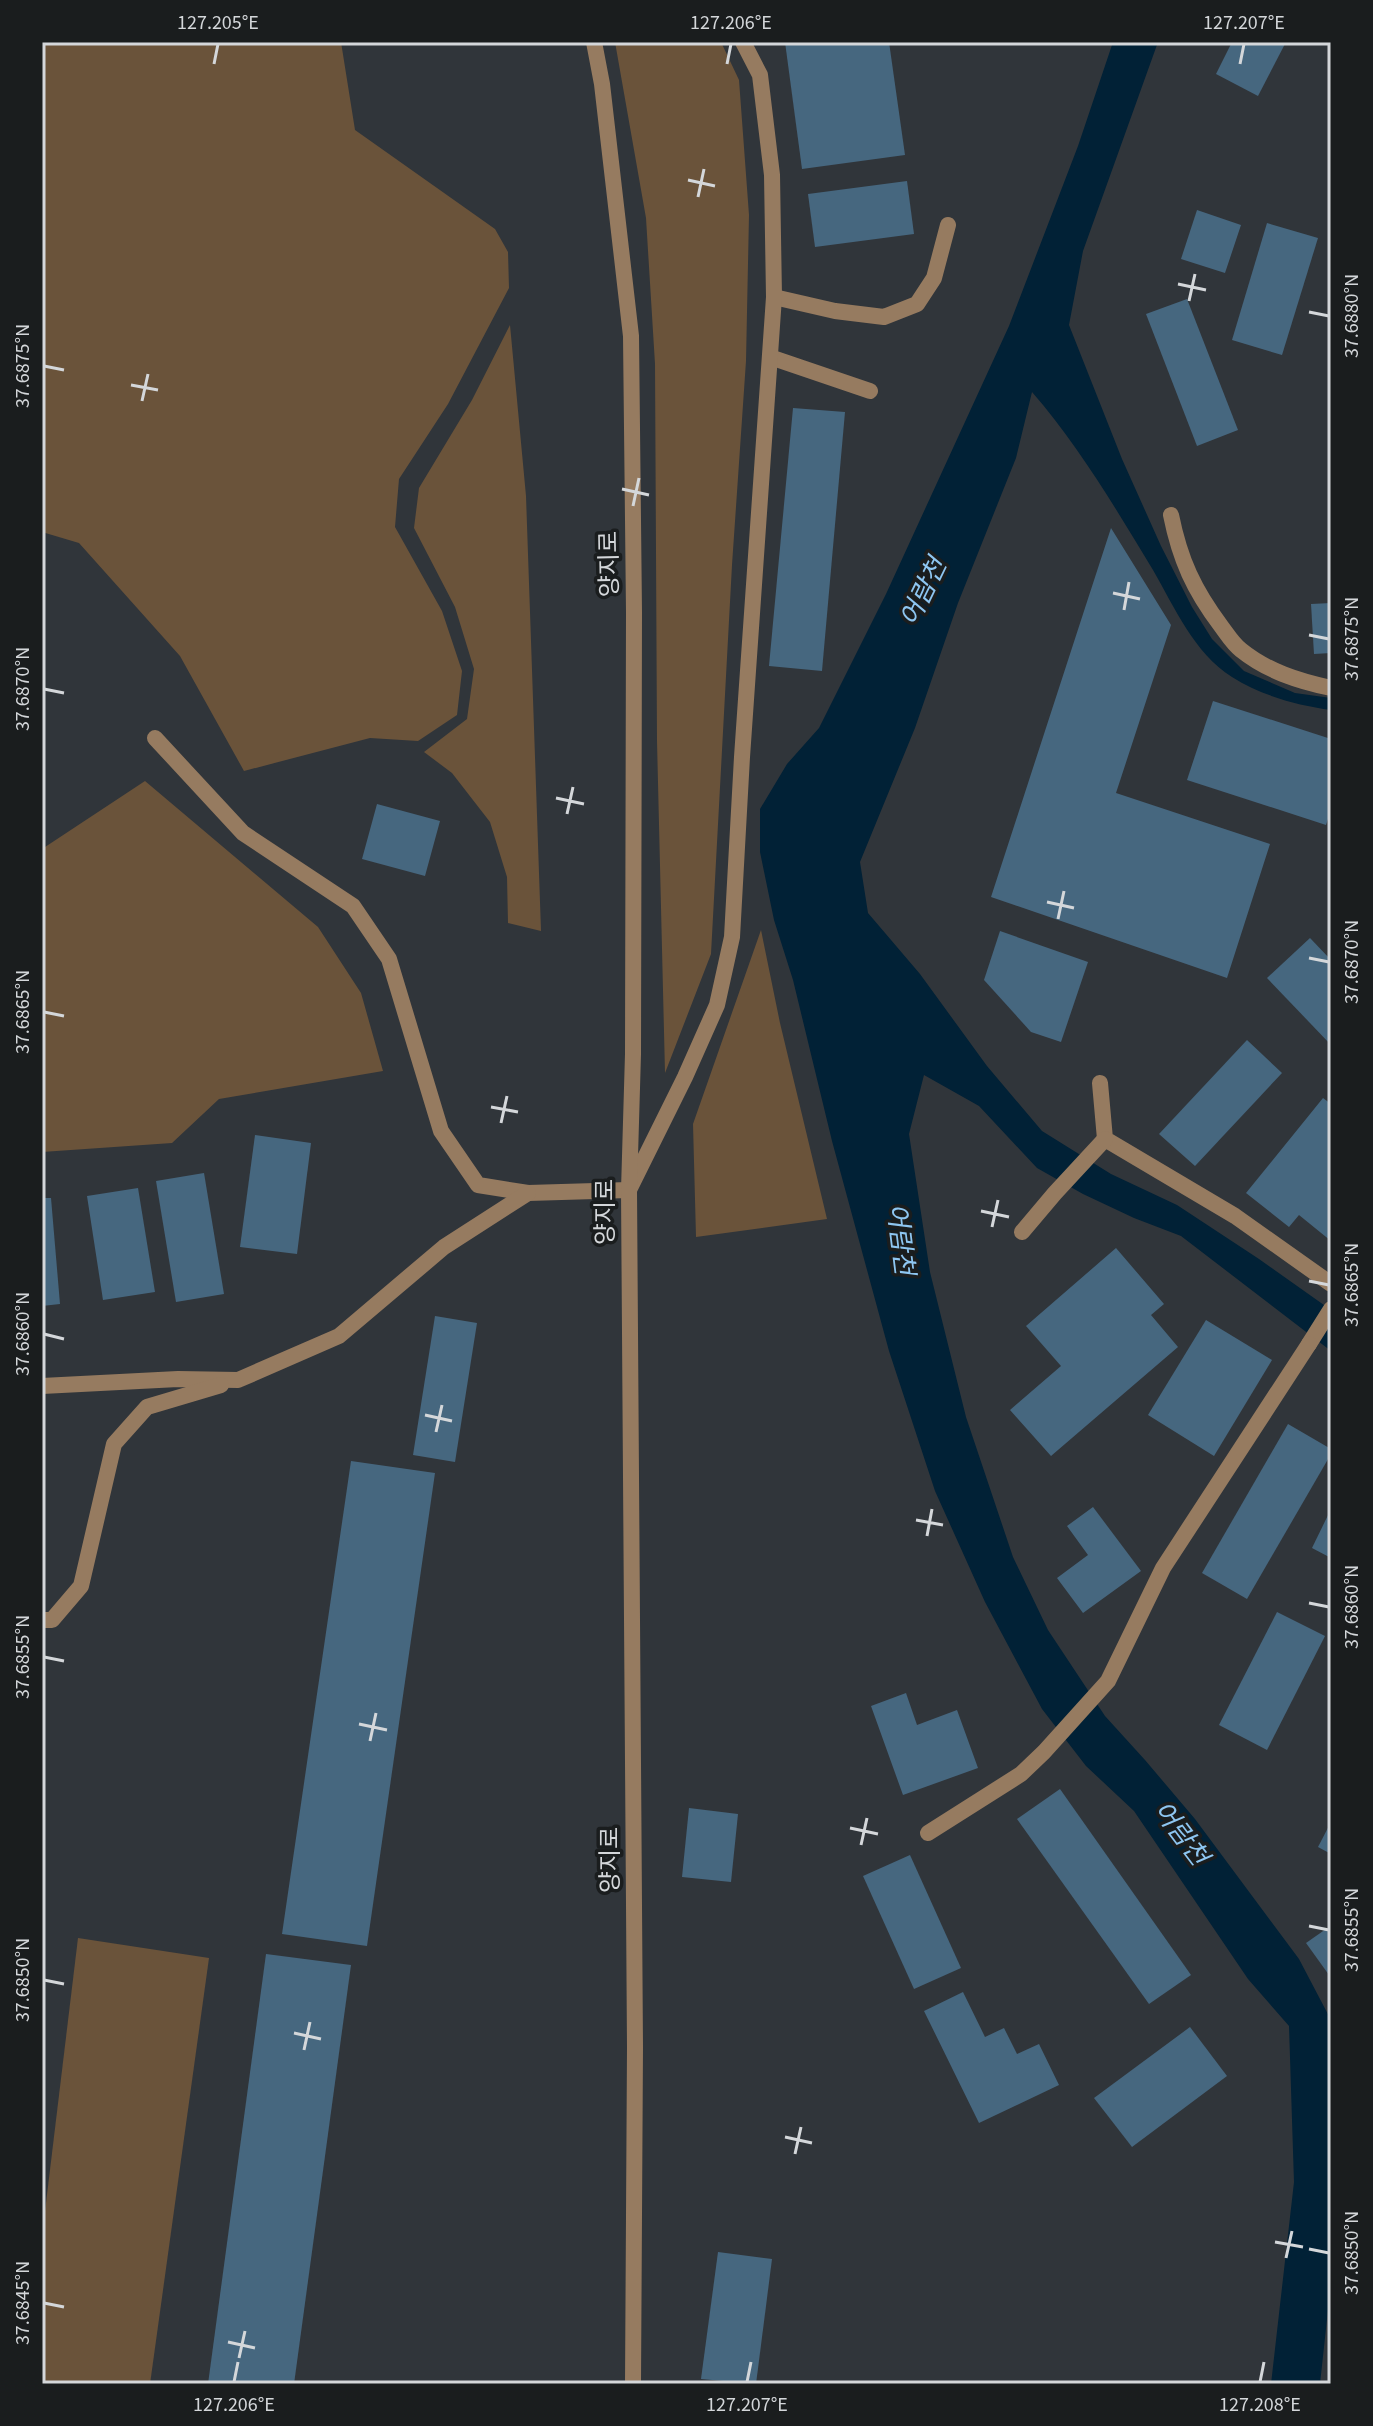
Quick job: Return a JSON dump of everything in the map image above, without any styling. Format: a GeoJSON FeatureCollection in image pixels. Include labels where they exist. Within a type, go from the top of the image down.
{"type":"FeatureCollection","features":[{"type":"Feature","properties":{"kind":"street","name":"양지로"},"geometry":{"type":"LineString","coordinates":[[594,42],[602,84],[631,336],[633,1054],[629,1190],[635,2032],[633,2384]]}},
{"type":"Feature","properties":{"kind":"street"},"geometry":{"type":"LineString","coordinates":[[155,738],[243,833],[353,906],[389,959],[441,1131],[478,1185],[528,1193],[629,1190],[717,1005],[732,937],[774,297],[772,175],[764,104],[760,75],[743,42]]}},
{"type":"Feature","properties":{"kind":"street"},"geometry":{"type":"LineString","coordinates":[[774,297],[835,311],[884,317],[917,304],[934,278],[948,225]]}},
{"type":"Feature","properties":{"kind":"street"},"geometry":{"type":"LineString","coordinates":[[770,357],[870,391]]}},
{"type":"Feature","properties":{"kind":"street"},"geometry":{"type":"LineString","coordinates":[[1171,515],[1177,548],[1192,584],[1238,648],[1269,669],[1306,683],[1331,688]]}},
{"type":"Feature","properties":{"kind":"street"},"geometry":{"type":"LineString","coordinates":[[1022,1232],[1105,1139],[1100,1083]]}},
{"type":"Feature","properties":{"kind":"street"},"geometry":{"type":"LineString","coordinates":[[1105,1139],[1235,1216],[1331,1284]]}},
{"type":"Feature","properties":{"kind":"street"},"geometry":{"type":"LineString","coordinates":[[42,1620],[52,1620],[81,1586],[114,1444],[147,1407],[238,1380],[339,1336],[444,1247],[528,1193]]}},
{"type":"Feature","properties":{"kind":"street"},"geometry":{"type":"LineString","coordinates":[[928,1833],[1021,1774],[1108,1681],[1163,1568],[1331,1309]]}},
{"type":"Feature","properties":{"kind":"street"},"geometry":{"type":"LineString","coordinates":[[42,1386],[178,1379],[238,1380]]}},
{"type":"Feature","properties":{"kind":"shaded area"},"geometry":{"type":"Polygon","coordinates":[[[42,42],[341,42],[355,130],[495,229],[508,252],[509,288],[448,404],[399,479],[395,527],[442,611],[462,671],[457,715],[418,741],[370,738],[244,771],[180,656],[79,543],[42,532],[42,42]]]}},
{"type":"Feature","properties":{"kind":"shaded area"},"geometry":{"type":"Polygon","coordinates":[[[615,42],[721,42],[739,80],[749,215],[746,361],[711,954],[665,1073],[657,741],[655,364],[646,218],[615,42]]]}},
{"type":"Feature","properties":{"kind":"shaded area"},"geometry":{"type":"Polygon","coordinates":[[[510,325],[526,496],[541,931],[508,923],[507,877],[490,822],[452,773],[424,752],[467,719],[474,669],[455,607],[414,528],[419,488],[472,400],[510,325]]]}},
{"type":"Feature","properties":{"kind":"shaded area"},"geometry":{"type":"Polygon","coordinates":[[[145,781],[318,927],[361,993],[383,1071],[219,1099],[172,1143],[42,1152],[42,849],[145,781]]]}},
{"type":"Feature","properties":{"kind":"shaded area"},"geometry":{"type":"Polygon","coordinates":[[[761,930],[827,1219],[696,1237],[693,1124],[761,930]]]}},
{"type":"Feature","properties":{"kind":"shaded area"},"geometry":{"type":"Polygon","coordinates":[[[78,1938],[209,1958],[150,2384],[42,2384],[42,2236],[78,1938]]]}},
{"type":"Feature","properties":{"kind":"water","name":"어람천"},"geometry":{"type":"Polygon","coordinates":[[[1113,42],[1158,42],[1083,251],[1069,325],[1122,459],[1161,546],[1212,639],[1244,671],[1295,693],[1331,698],[1331,710],[1293,702],[1255,689],[1232,677],[1207,656],[1186,629],[1096,478],[1032,392],[1016,458],[958,603],[915,728],[860,862],[868,913],[920,974],[987,1066],[1042,1131],[1111,1174],[1177,1205],[1331,1310],[1331,1351],[1181,1236],[1083,1194],[1037,1168],[979,1106],[924,1075],[909,1134],[930,1272],[966,1417],[1013,1557],[1048,1630],[1105,1716],[1195,1819],[1299,1959],[1331,2020],[1331,2282],[1320,2384],[1271,2384],[1294,2182],[1289,2026],[1248,1979],[1134,1811],[1086,1766],[1042,1709],[985,1602],[935,1491],[889,1351],[832,1141],[793,980],[774,920],[760,852],[760,809],[787,764],[819,728],[886,594],[1009,326],[1078,146],[1113,42]]]}},
{"type":"Feature","properties":{"kind":"building"},"geometry":{"type":"Polygon","coordinates":[[[785,42],[889,42],[905,155],[802,169],[785,42]]]}},
{"type":"Feature","properties":{"kind":"building"},"geometry":{"type":"Polygon","coordinates":[[[1232,42],[1286,42],[1258,96],[1216,74],[1232,42]]]}},
{"type":"Feature","properties":{"kind":"building"},"geometry":{"type":"Polygon","coordinates":[[[907,181],[914,234],[815,247],[808,194],[907,181]]]}},
{"type":"Feature","properties":{"kind":"building"},"geometry":{"type":"Polygon","coordinates":[[[1197,210],[1241,225],[1225,273],[1181,259],[1197,210]]]}},
{"type":"Feature","properties":{"kind":"building"},"geometry":{"type":"Polygon","coordinates":[[[1267,223],[1318,238],[1282,355],[1232,340],[1267,223]]]}},
{"type":"Feature","properties":{"kind":"building"},"geometry":{"type":"Polygon","coordinates":[[[1187,299],[1238,430],[1197,446],[1146,314],[1187,299]]]}},
{"type":"Feature","properties":{"kind":"building"},"geometry":{"type":"Polygon","coordinates":[[[793,408],[845,412],[822,671],[769,666],[793,408]]]}},
{"type":"Feature","properties":{"kind":"building"},"geometry":{"type":"Polygon","coordinates":[[[1111,528],[1171,625],[1116,793],[1270,844],[1227,978],[991,897],[1111,528]]]}},
{"type":"Feature","properties":{"kind":"building"},"geometry":{"type":"Polygon","coordinates":[[[1331,603],[1331,653],[1314,654],[1311,604],[1331,603]]]}},
{"type":"Feature","properties":{"kind":"building"},"geometry":{"type":"Polygon","coordinates":[[[1213,701],[1331,739],[1331,810],[1326,825],[1187,780],[1213,701]]]}},
{"type":"Feature","properties":{"kind":"building"},"geometry":{"type":"Polygon","coordinates":[[[377,804],[440,821],[425,876],[362,859],[377,804]]]}},
{"type":"Feature","properties":{"kind":"building"},"geometry":{"type":"Polygon","coordinates":[[[1000,931],[1088,962],[1061,1042],[1031,1032],[984,980],[1000,931]]]}},
{"type":"Feature","properties":{"kind":"building"},"geometry":{"type":"Polygon","coordinates":[[[1310,938],[1331,960],[1331,1045],[1267,978],[1310,938]]]}},
{"type":"Feature","properties":{"kind":"building"},"geometry":{"type":"Polygon","coordinates":[[[1247,1040],[1282,1073],[1195,1166],[1159,1134],[1247,1040]]]}},
{"type":"Feature","properties":{"kind":"building"},"geometry":{"type":"Polygon","coordinates":[[[1323,1098],[1331,1104],[1331,1241],[1299,1215],[1289,1227],[1246,1193],[1323,1098]]]}},
{"type":"Feature","properties":{"kind":"building"},"geometry":{"type":"Polygon","coordinates":[[[255,1135],[311,1143],[297,1254],[240,1247],[255,1135]]]}},
{"type":"Feature","properties":{"kind":"building"},"geometry":{"type":"Polygon","coordinates":[[[204,1173],[224,1294],[176,1302],[156,1181],[204,1173]]]}},
{"type":"Feature","properties":{"kind":"building"},"geometry":{"type":"Polygon","coordinates":[[[138,1188],[155,1292],[103,1300],[87,1196],[138,1188]]]}},
{"type":"Feature","properties":{"kind":"building"},"geometry":{"type":"Polygon","coordinates":[[[42,1198],[51,1198],[60,1304],[42,1306],[42,1198]]]}},
{"type":"Feature","properties":{"kind":"building"},"geometry":{"type":"Polygon","coordinates":[[[1116,1248],[1164,1304],[1151,1315],[1178,1347],[1051,1456],[1010,1410],[1061,1366],[1026,1326],[1116,1248]]]}},
{"type":"Feature","properties":{"kind":"building"},"geometry":{"type":"Polygon","coordinates":[[[435,1316],[477,1323],[455,1462],[413,1455],[435,1316]]]}},
{"type":"Feature","properties":{"kind":"building"},"geometry":{"type":"Polygon","coordinates":[[[1206,1320],[1272,1360],[1214,1456],[1148,1415],[1206,1320]]]}},
{"type":"Feature","properties":{"kind":"building"},"geometry":{"type":"Polygon","coordinates":[[[1288,1424],[1331,1449],[1331,1454],[1247,1599],[1202,1573],[1288,1424]]]}},
{"type":"Feature","properties":{"kind":"building"},"geometry":{"type":"Polygon","coordinates":[[[351,1461],[435,1473],[367,1946],[282,1934],[351,1461]]]}},
{"type":"Feature","properties":{"kind":"building"},"geometry":{"type":"Polygon","coordinates":[[[1093,1507],[1141,1571],[1083,1613],[1057,1578],[1088,1555],[1067,1526],[1093,1507]]]}},
{"type":"Feature","properties":{"kind":"building"},"geometry":{"type":"Polygon","coordinates":[[[1331,1509],[1331,1558],[1312,1548],[1331,1509]]]}},
{"type":"Feature","properties":{"kind":"building"},"geometry":{"type":"Polygon","coordinates":[[[1277,1612],[1325,1636],[1267,1750],[1219,1725],[1277,1612]]]}},
{"type":"Feature","properties":{"kind":"building"},"geometry":{"type":"Polygon","coordinates":[[[906,1693],[917,1725],[957,1710],[978,1768],[903,1795],[871,1706],[906,1693]]]}},
{"type":"Feature","properties":{"kind":"building"},"geometry":{"type":"Polygon","coordinates":[[[1060,1789],[1191,1975],[1149,2004],[1017,1819],[1060,1789]]]}},
{"type":"Feature","properties":{"kind":"building"},"geometry":{"type":"Polygon","coordinates":[[[689,1808],[738,1814],[731,1882],[682,1877],[689,1808]]]}},
{"type":"Feature","properties":{"kind":"building"},"geometry":{"type":"Polygon","coordinates":[[[1331,1822],[1331,1854],[1318,1847],[1331,1822]]]}},
{"type":"Feature","properties":{"kind":"building"},"geometry":{"type":"Polygon","coordinates":[[[910,1855],[961,1968],[914,1989],[863,1876],[910,1855]]]}},
{"type":"Feature","properties":{"kind":"building"},"geometry":{"type":"Polygon","coordinates":[[[1326,1929],[1331,1936],[1329,1975],[1306,1943],[1326,1929]]]}},
{"type":"Feature","properties":{"kind":"building"},"geometry":{"type":"Polygon","coordinates":[[[266,1954],[351,1965],[294,2384],[208,2384],[266,1954]]]}},
{"type":"Feature","properties":{"kind":"building"},"geometry":{"type":"Polygon","coordinates":[[[963,1992],[985,2037],[1004,2028],[1017,2054],[1039,2044],[1059,2085],[979,2123],[924,2011],[963,1992]]]}},
{"type":"Feature","properties":{"kind":"building"},"geometry":{"type":"Polygon","coordinates":[[[1190,2027],[1227,2076],[1132,2147],[1094,2098],[1190,2027]]]}},
{"type":"Feature","properties":{"kind":"building"},"geometry":{"type":"Polygon","coordinates":[[[718,2252],[772,2259],[756,2384],[701,2379],[718,2252]]]}}]}
